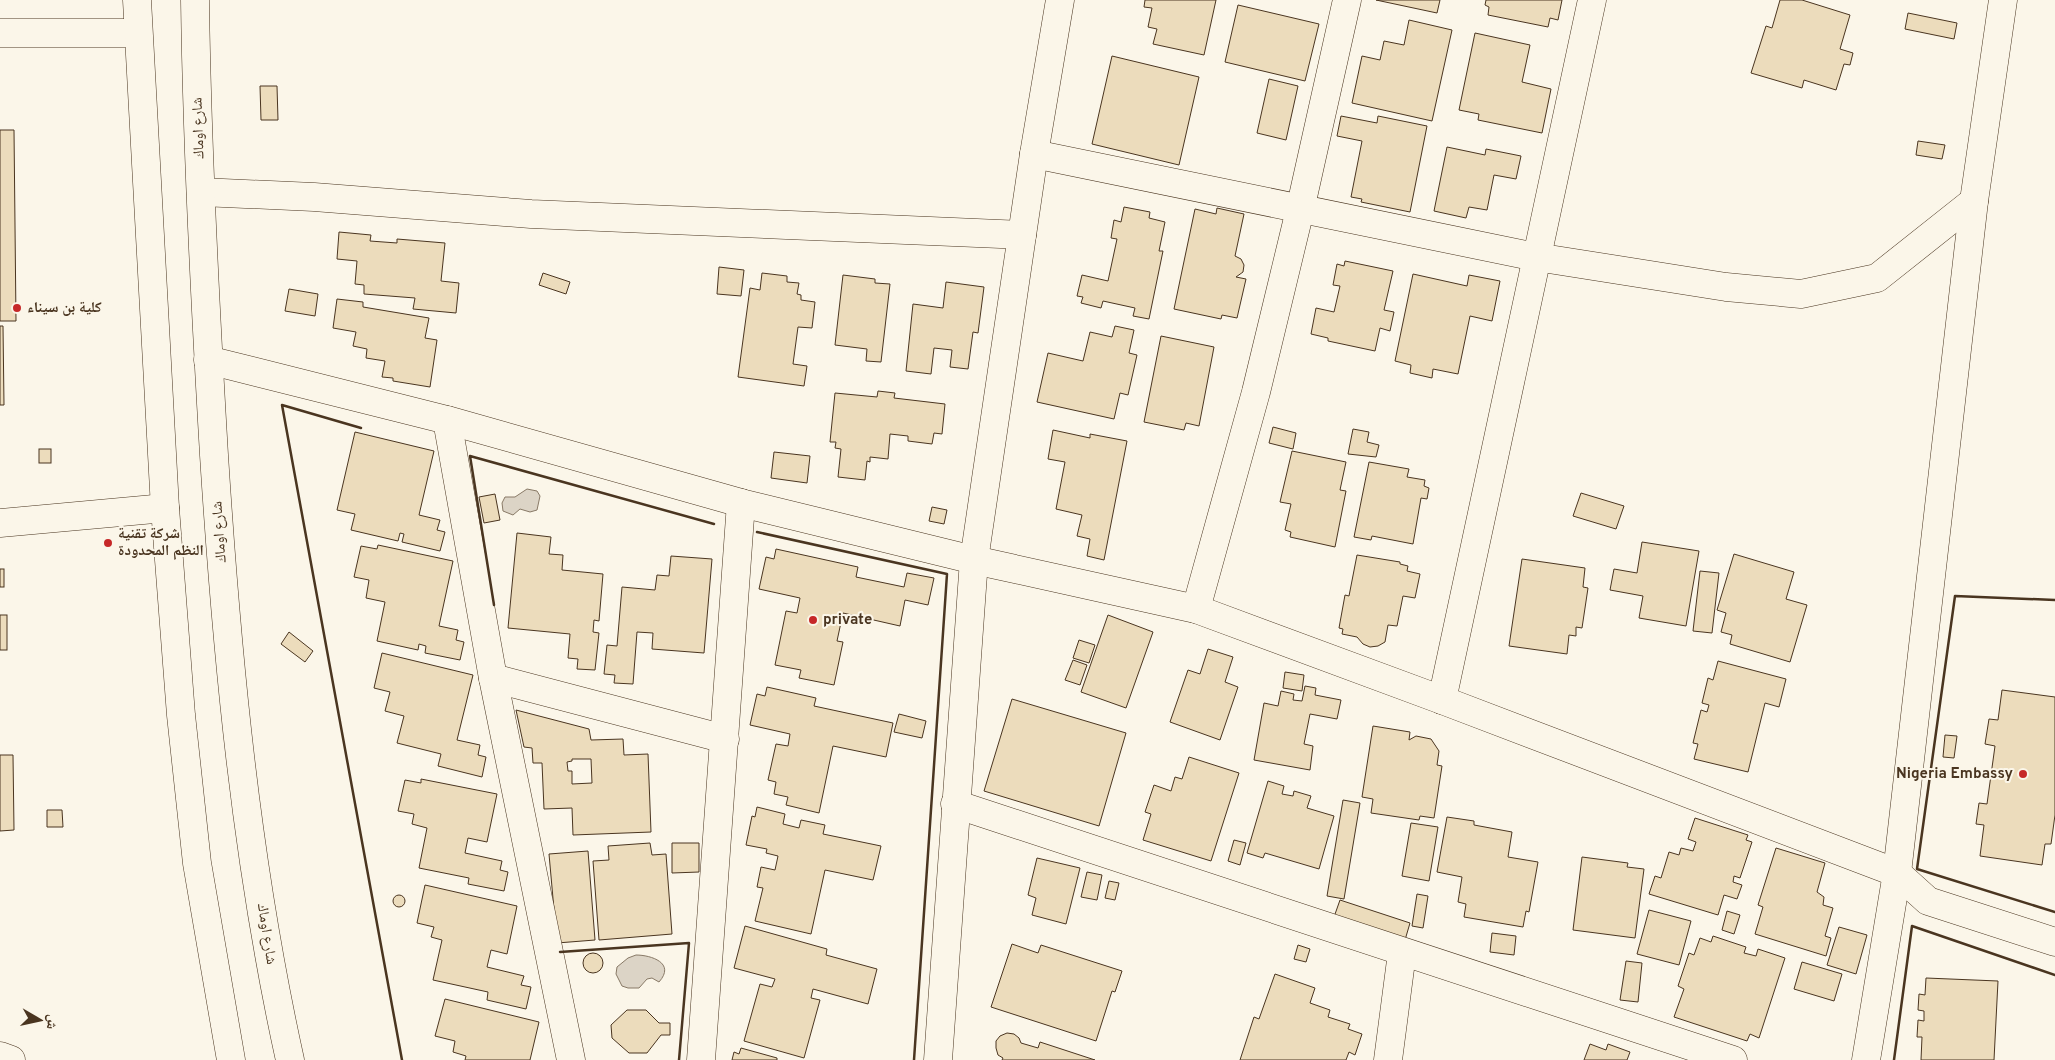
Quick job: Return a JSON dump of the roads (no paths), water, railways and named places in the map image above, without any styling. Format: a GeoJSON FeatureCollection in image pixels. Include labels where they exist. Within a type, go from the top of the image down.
{"type":"FeatureCollection","features":[{"type":"Feature","properties":{"kind":"street"},"geometry":{"type":"LineString","coordinates":[[137,0],[164,508],[181,716],[197,863],[231,1060]]}},
{"type":"Feature","properties":{"kind":"street","name":"شارع اوماك"},"geometry":{"type":"LineString","coordinates":[[195,0],[208,360],[233,703],[273,982],[290,1060]]}},
{"type":"Feature","properties":{"kind":"street"},"geometry":{"type":"LineString","coordinates":[[938,1060],[974,560],[1034,154],[1060,0]]}},
{"type":"Feature","properties":{"kind":"street"},"geometry":{"type":"LineString","coordinates":[[1196,609],[1256,392],[1300,210],[1347,0]]}},
{"type":"Feature","properties":{"kind":"street"},"geometry":{"type":"LineString","coordinates":[[1442,700],[1592,0]]}},
{"type":"Feature","properties":{"kind":"street"},"geometry":{"type":"LineString","coordinates":[[1866,1060],[1897,873],[1974,201],[2003,0]]}},
{"type":"Feature","properties":{"kind":"street"},"geometry":{"type":"LineString","coordinates":[[0,33],[138,33]]}},
{"type":"Feature","properties":{"kind":"street"},"geometry":{"type":"LineString","coordinates":[[1034,154],[1536,257],[1726,287],[1801,294],[1877,278],[1974,201]]}},
{"type":"Feature","properties":{"kind":"street"},"geometry":{"type":"LineString","coordinates":[[201,192],[314,197],[531,214],[1022,235]]}},
{"type":"Feature","properties":{"kind":"street"},"geometry":{"type":"LineString","coordinates":[[208,360],[447,420],[741,503],[974,560],[1196,609],[1442,700],[1897,873],[1928,901],[2055,942]]}},
{"type":"Feature","properties":{"kind":"street"},"geometry":{"type":"LineString","coordinates":[[447,420],[493,678],[571,1060]]}},
{"type":"Feature","properties":{"kind":"street"},"geometry":{"type":"LineString","coordinates":[[701,1060],[741,503]]}},
{"type":"Feature","properties":{"kind":"street"},"geometry":{"type":"LineString","coordinates":[[0,523],[164,508]]}},
{"type":"Feature","properties":{"kind":"street"},"geometry":{"type":"LineString","coordinates":[[493,678],[725,738]]}},
{"type":"Feature","properties":{"kind":"street"},"geometry":{"type":"LineString","coordinates":[[955,804],[1402,953],[1733,1060]]}},
{"type":"Feature","properties":{"kind":"street"},"geometry":{"type":"LineString","coordinates":[[1388,1060],[1402,953]]}},
{"type":"Feature","properties":{"kind":"street"},"geometry":{"type":"LineString","coordinates":[[0,1056],[11,1060]]}},
{"type":"Feature","properties":{"kind":"place","name":"كلية بن سيناء"},"geometry":{"type":"Point","coordinates":[17,308]}},
{"type":"Feature","properties":{"kind":"place","name":"شركة تقنية النظم المحدودة"},"geometry":{"type":"Point","coordinates":[108,543]}},
{"type":"Feature","properties":{"kind":"place","name":"private"},"geometry":{"type":"Point","coordinates":[813,620]}},
{"type":"Feature","properties":{"kind":"place","name":"Nigeria Embassy"},"geometry":{"type":"Point","coordinates":[2023,774]}}]}
